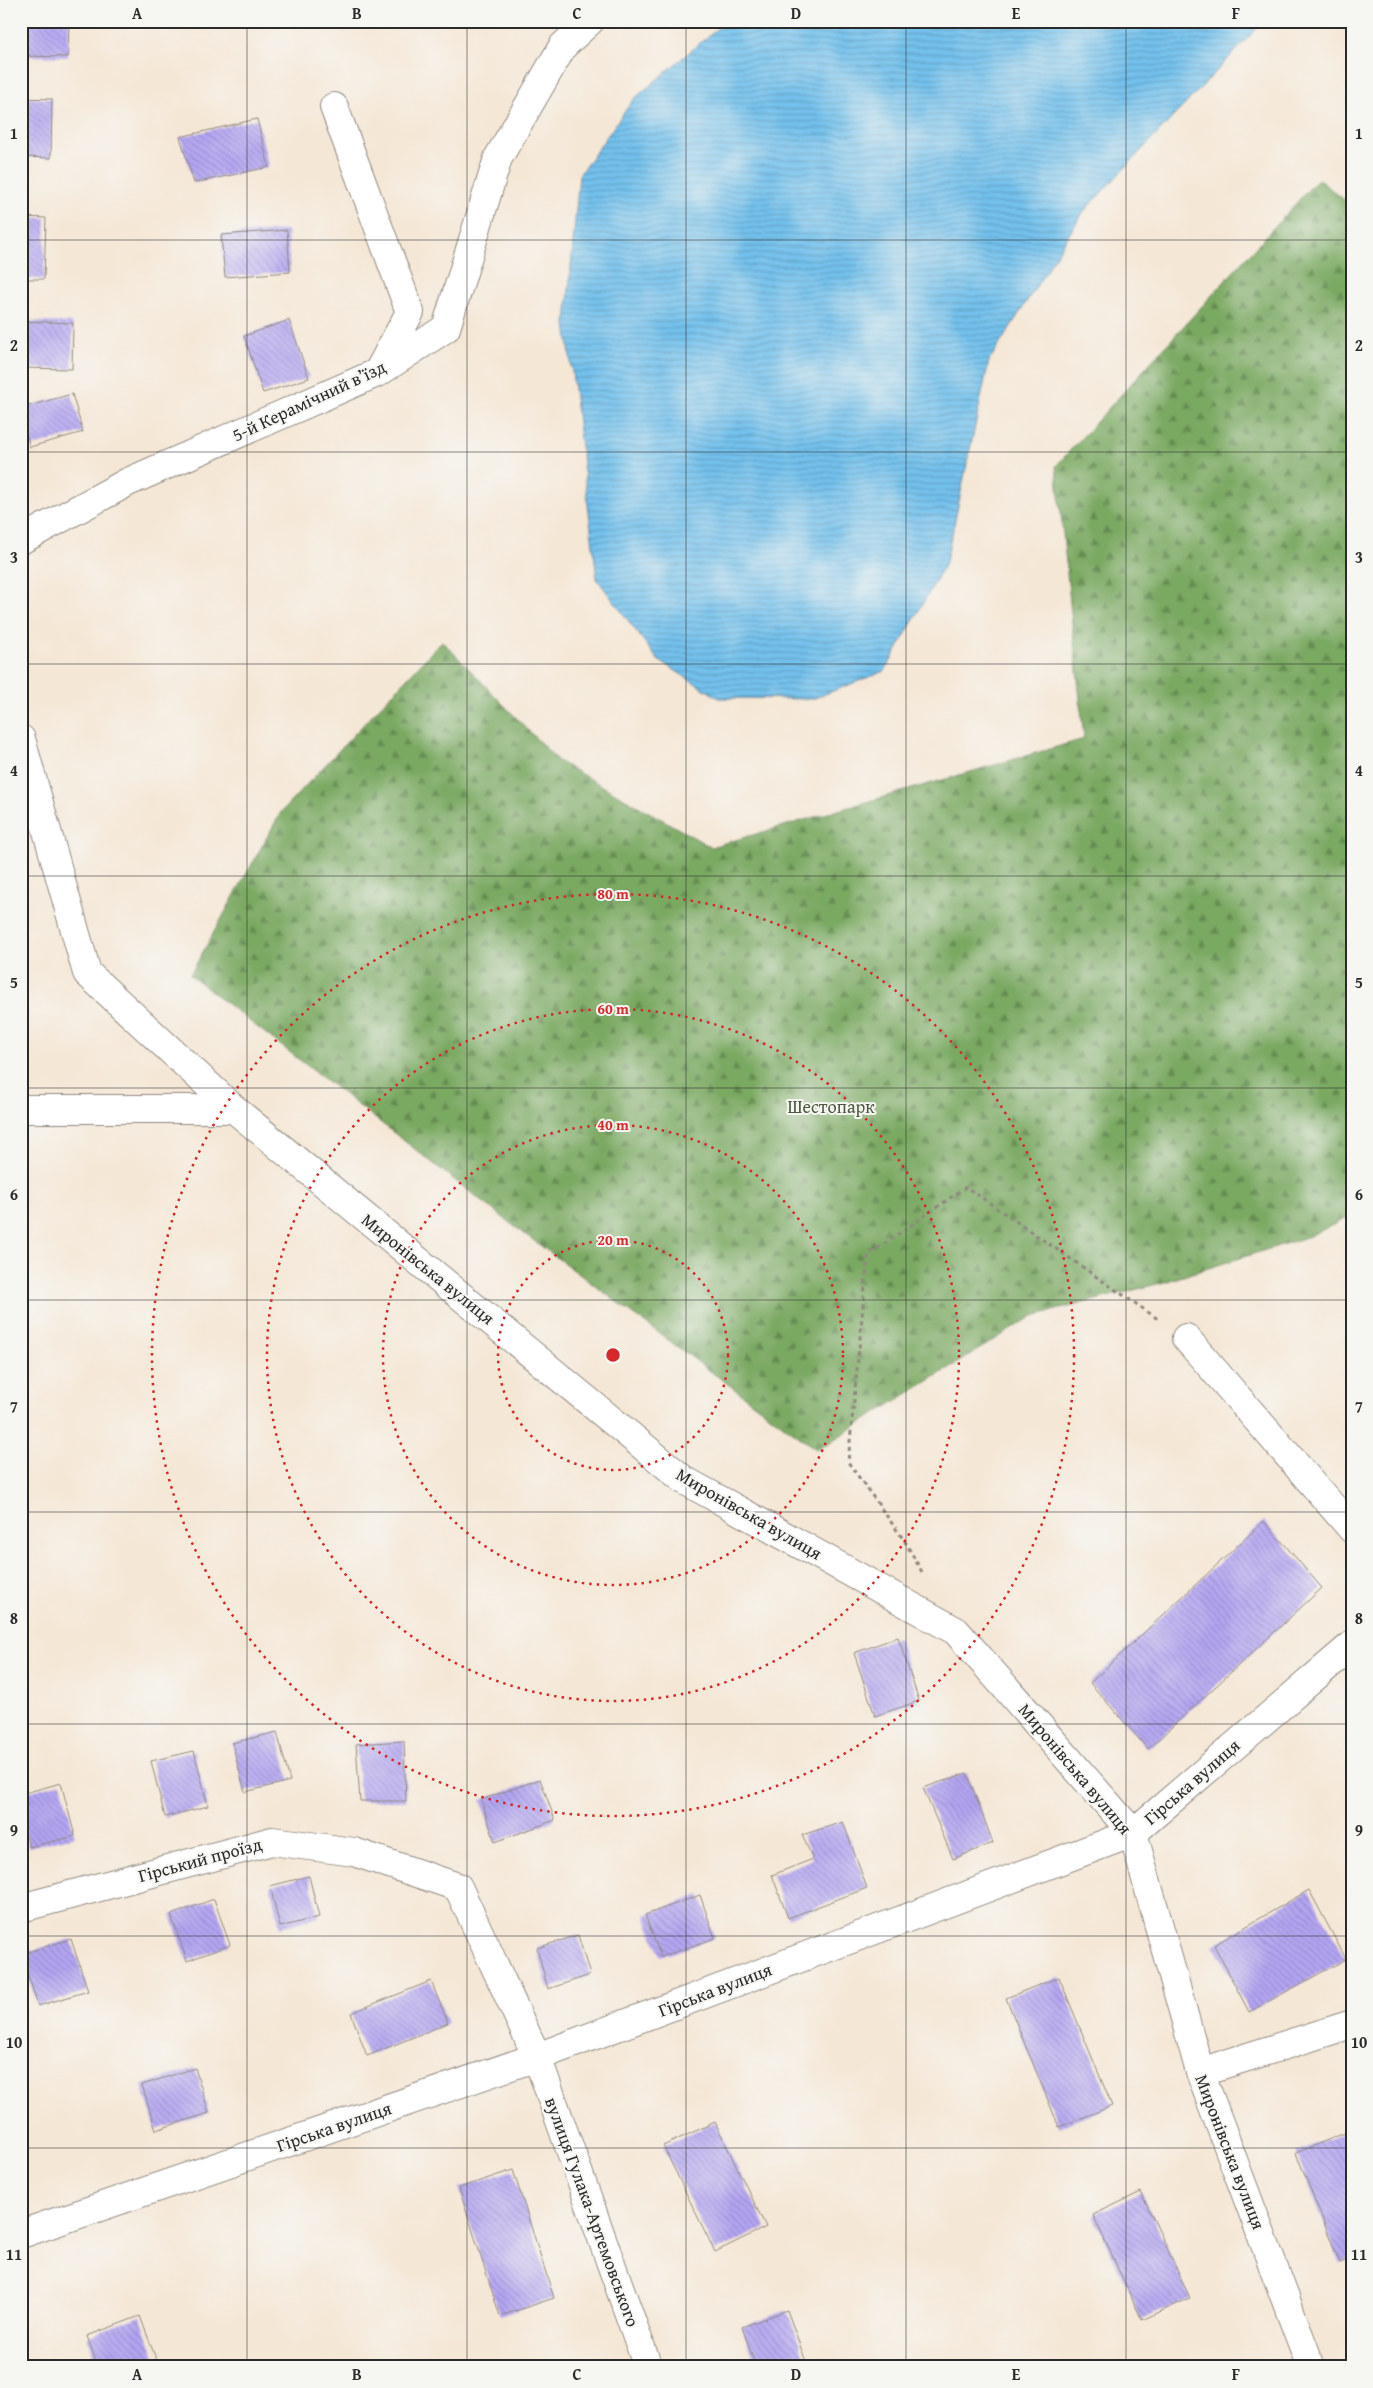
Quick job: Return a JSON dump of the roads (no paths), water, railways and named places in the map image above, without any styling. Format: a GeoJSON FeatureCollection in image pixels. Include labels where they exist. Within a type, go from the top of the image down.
{"type":"FeatureCollection","features":[{"type":"Feature","properties":{"kind":"street","name":"5-й Керамічний в’їзд"},"geometry":{"type":"LineString","coordinates":[[21,540],[128,482],[378,372],[446,328],[498,158],[563,46],[590,21]]}},
{"type":"Feature","properties":{"kind":"street"},"geometry":{"type":"LineString","coordinates":[[334,107],[410,312],[378,372]]}},
{"type":"Feature","properties":{"kind":"street","name":"Миронівська вулиця"},"geometry":{"type":"LineString","coordinates":[[21,739],[87,973],[234,1109],[684,1480],[956,1631],[1133,1833],[1200,2072],[1311,2367]]}},
{"type":"Feature","properties":{"kind":"street"},"geometry":{"type":"LineString","coordinates":[[21,1109],[234,1109]]}},
{"type":"Feature","properties":{"kind":"street"},"geometry":{"type":"LineString","coordinates":[[1186,1338],[1352,1529]]}},
{"type":"Feature","properties":{"kind":"street","name":"Гірська вулиця"},"geometry":{"type":"LineString","coordinates":[[21,2234],[537,2057],[1133,1833],[1352,1645]]}},
{"type":"Feature","properties":{"kind":"street","name":"Гірський проїзд"},"geometry":{"type":"LineString","coordinates":[[21,1908],[272,1841],[354,1852],[458,1887],[537,2057]]}},
{"type":"Feature","properties":{"kind":"street"},"geometry":{"type":"LineString","coordinates":[[1200,2072],[1352,2024]]}},
{"type":"Feature","properties":{"kind":"street","name":"вулиця Гулака-Артемовського"},"geometry":{"type":"LineString","coordinates":[[537,2057],[648,2367]]}},
{"type":"Feature","properties":{"kind":"water"},"geometry":{"type":"Polygon","coordinates":[[[726,21],[1264,21],[1084,211],[989,361],[946,562],[885,671],[812,699],[719,698],[658,660],[597,579],[566,323],[579,175],[633,100],[726,21]]]}},
{"type":"Feature","properties":{"kind":"park label","name":"Шестопарк"},"geometry":{"type":"Point","coordinates":[831,1107]}}]}
